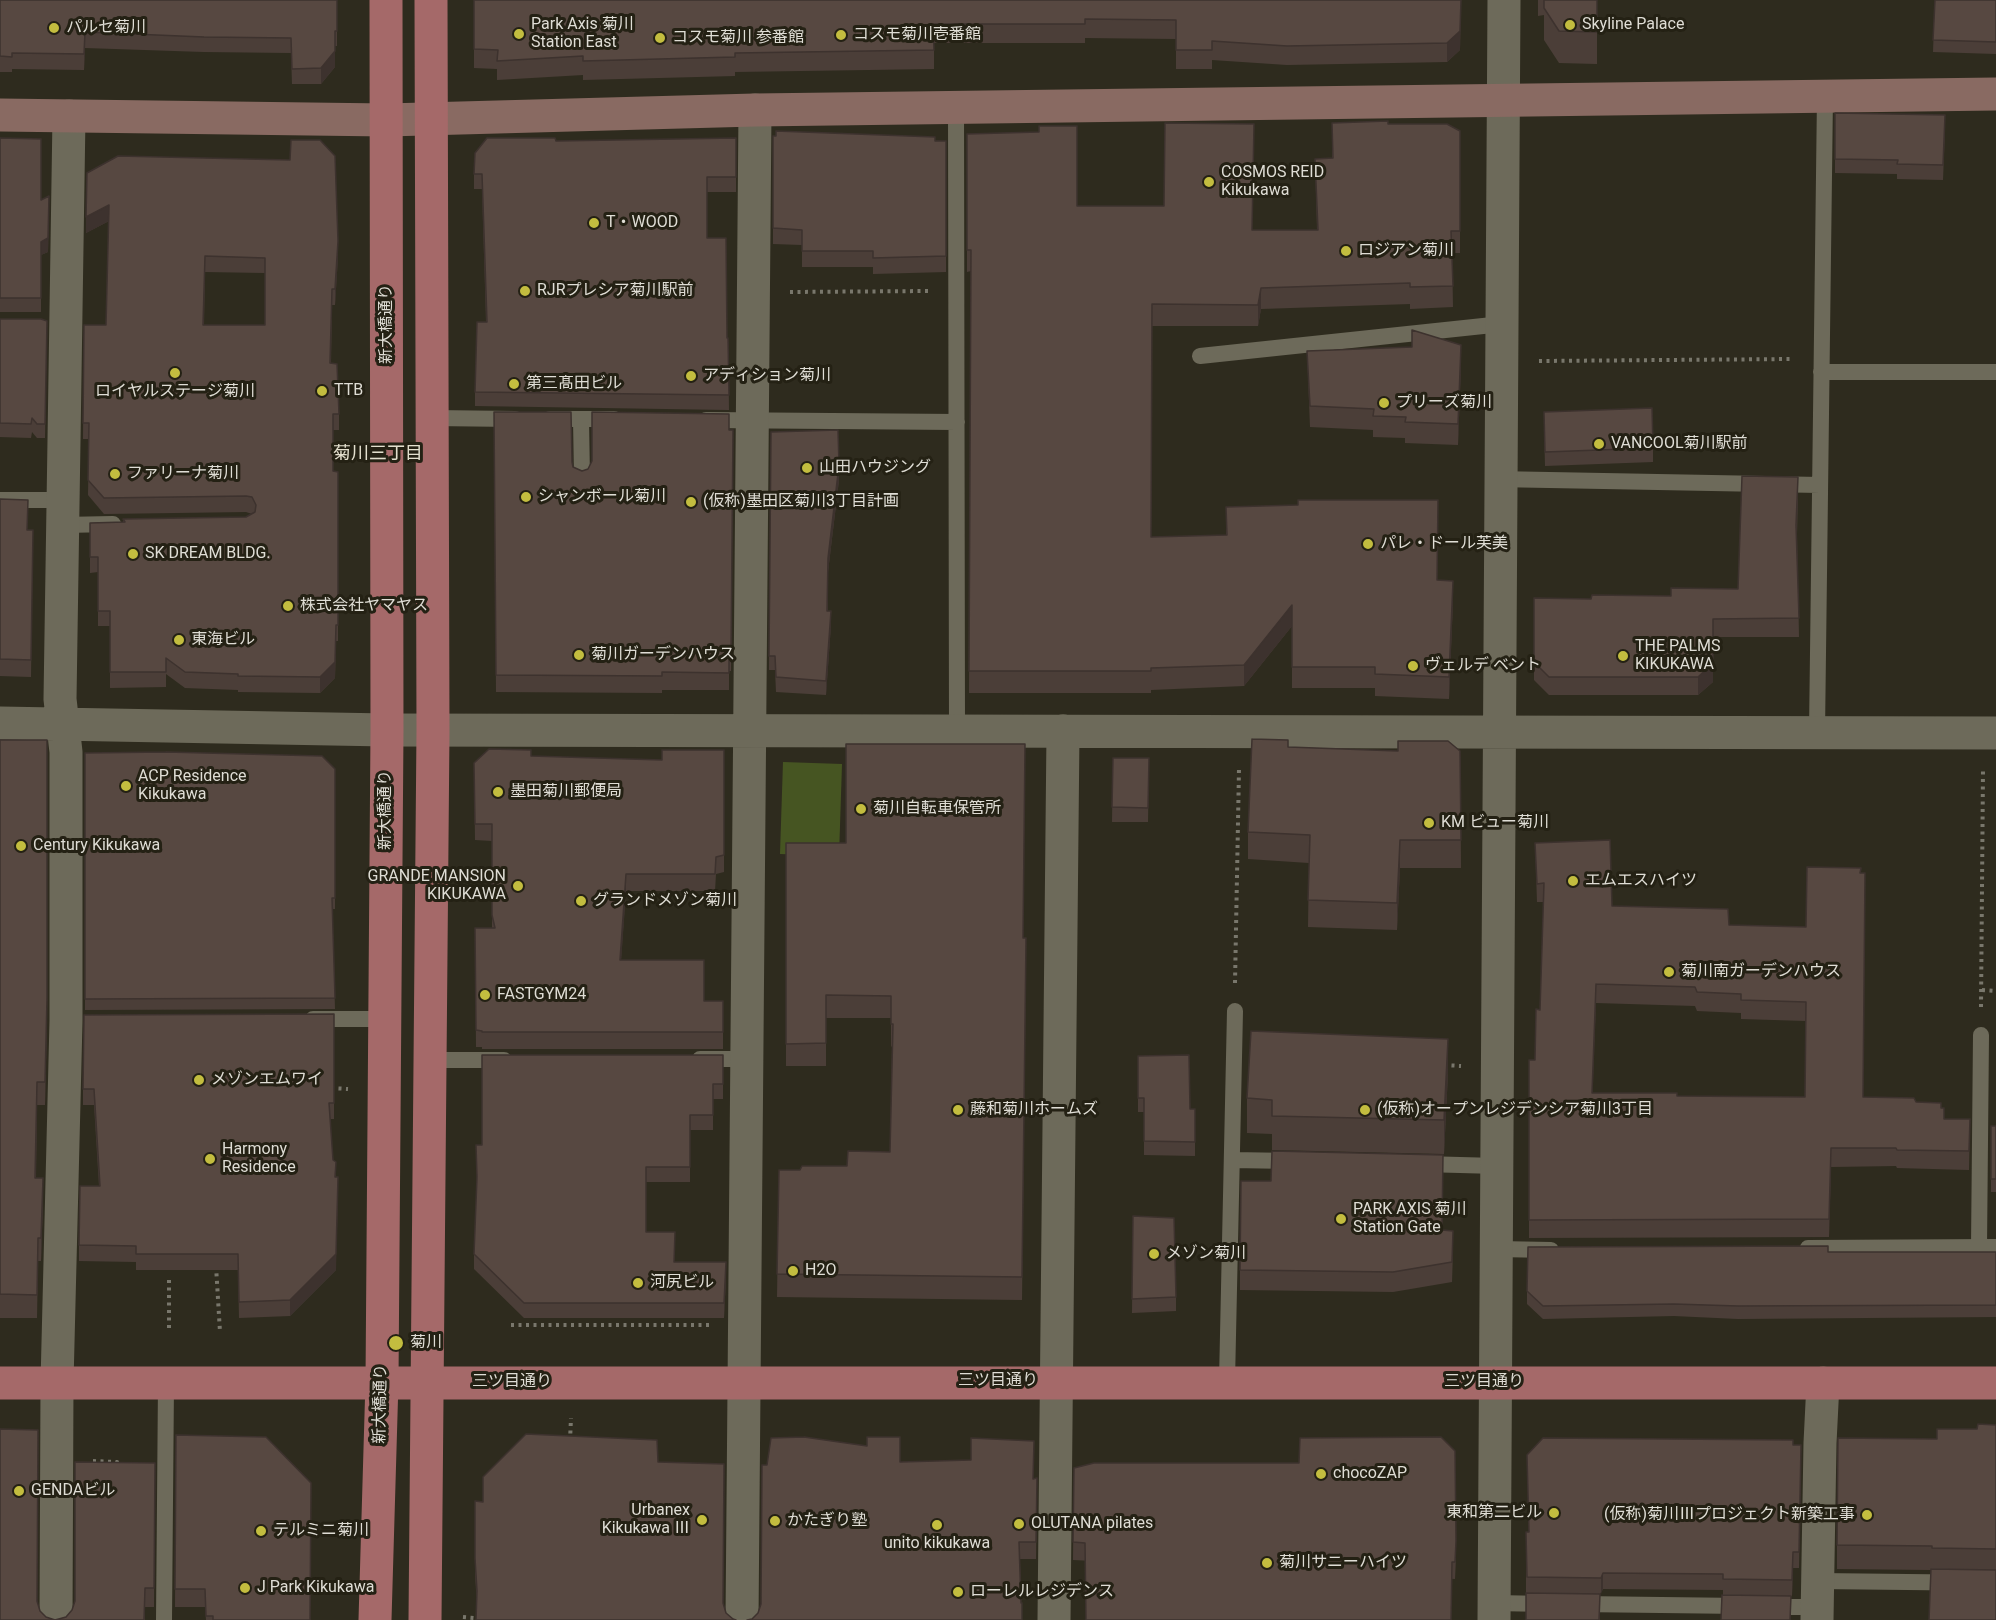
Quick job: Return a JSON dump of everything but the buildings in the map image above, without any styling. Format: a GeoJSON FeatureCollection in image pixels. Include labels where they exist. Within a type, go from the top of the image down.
{"type":"FeatureCollection","features":[{"type":"Feature","properties":{"kind":"main road","name":"新大橋通り"},"geometry":{"type":"LineString","coordinates":[[375,1620],[382,1382],[387,730],[386,0]]}},
{"type":"Feature","properties":{"kind":"main road"},"geometry":{"type":"LineString","coordinates":[[425,1620],[433,729],[431,0]]}},
{"type":"Feature","properties":{"kind":"main road","name":"三ツ目通り"},"geometry":{"type":"LineString","coordinates":[[0,1383],[427,1381],[1996,1383]]}},
{"type":"Feature","properties":{"kind":"street"},"geometry":{"type":"LineString","coordinates":[[1494,1612],[1499,732],[1498,478],[1502,362],[1504,0]]}},
{"type":"Feature","properties":{"kind":"street"},"geometry":{"type":"LineString","coordinates":[[0,115],[387,120],[755,110],[1996,94]]}},
{"type":"Feature","properties":{"kind":"street"},"geometry":{"type":"LineString","coordinates":[[742,1620],[755,110]]}},
{"type":"Feature","properties":{"kind":"street"},"geometry":{"type":"LineString","coordinates":[[57,1620],[57,1383],[72,1021],[66,752],[60,699],[63,513],[61,322],[69,116]]}},
{"type":"Feature","properties":{"kind":"street"},"geometry":{"type":"LineString","coordinates":[[0,723],[387,730],[1990,733]]}},
{"type":"Feature","properties":{"kind":"street"},"geometry":{"type":"LineString","coordinates":[[1054,1620],[1063,731]]}},
{"type":"Feature","properties":{"kind":"street"},"geometry":{"type":"LineString","coordinates":[[1818,1603],[1823,1383]]}},
{"type":"Feature","properties":{"kind":"lane"},"geometry":{"type":"LineString","coordinates":[[1817,732],[1825,96]]}},
{"type":"Feature","properties":{"kind":"lane"},"geometry":{"type":"LineString","coordinates":[[957,107],[957,731]]}},
{"type":"Feature","properties":{"kind":"lane"},"geometry":{"type":"LineString","coordinates":[[1200,356],[1502,324]]}},
{"type":"Feature","properties":{"kind":"lane"},"geometry":{"type":"LineString","coordinates":[[1821,366],[1996,372]]}},
{"type":"Feature","properties":{"kind":"lane"},"geometry":{"type":"LineString","coordinates":[[432,418],[627,419]]}},
{"type":"Feature","properties":{"kind":"lane"},"geometry":{"type":"LineString","coordinates":[[581,419],[582,478]]}},
{"type":"Feature","properties":{"kind":"lane"},"geometry":{"type":"LineString","coordinates":[[684,420],[957,422]]}},
{"type":"Feature","properties":{"kind":"lane"},"geometry":{"type":"LineString","coordinates":[[1498,478],[1820,485]]}},
{"type":"Feature","properties":{"kind":"lane"},"geometry":{"type":"LineString","coordinates":[[0,500],[132,524]]}},
{"type":"Feature","properties":{"kind":"lane"},"geometry":{"type":"LineString","coordinates":[[1227,1381],[1234,1011]]}},
{"type":"Feature","properties":{"kind":"lane"},"geometry":{"type":"LineString","coordinates":[[293,1019],[385,1019]]}},
{"type":"Feature","properties":{"kind":"lane"},"geometry":{"type":"LineString","coordinates":[[1979,1247],[1981,1035]]}},
{"type":"Feature","properties":{"kind":"lane"},"geometry":{"type":"LineString","coordinates":[[678,1059],[748,1059]]}},
{"type":"Feature","properties":{"kind":"lane"},"geometry":{"type":"LineString","coordinates":[[429,1060],[517,1060]]}},
{"type":"Feature","properties":{"kind":"lane"},"geometry":{"type":"LineString","coordinates":[[1232,1160],[1313,1162]]}},
{"type":"Feature","properties":{"kind":"lane"},"geometry":{"type":"LineString","coordinates":[[1405,1164],[1497,1166]]}},
{"type":"Feature","properties":{"kind":"lane"},"geometry":{"type":"LineString","coordinates":[[1790,1248],[1996,1247]]}},
{"type":"Feature","properties":{"kind":"lane"},"geometry":{"type":"LineString","coordinates":[[1497,1249],[1566,1250]]}},
{"type":"Feature","properties":{"kind":"lane"},"geometry":{"type":"LineString","coordinates":[[164,1620],[165,1383]]}},
{"type":"Feature","properties":{"kind":"lane"},"geometry":{"type":"LineString","coordinates":[[1494,1612],[1818,1603],[1996,1583]]}},
{"type":"Feature","properties":{"kind":"path"},"geometry":{"type":"LineString","coordinates":[[754,292],[957,291]]}},
{"type":"Feature","properties":{"kind":"path"},"geometry":{"type":"LineString","coordinates":[[1502,362],[1821,366]]}},
{"type":"Feature","properties":{"kind":"path"},"geometry":{"type":"LineString","coordinates":[[1234,1011],[1239,731]]}},
{"type":"Feature","properties":{"kind":"path"},"geometry":{"type":"LineString","coordinates":[[1981,1035],[1990,733]]}},
{"type":"Feature","properties":{"kind":"path"},"geometry":{"type":"LineString","coordinates":[[1982,990],[1996,991]]}},
{"type":"Feature","properties":{"kind":"path"},"geometry":{"type":"LineString","coordinates":[[1432,1065],[1467,1066]]}},
{"type":"Feature","properties":{"kind":"path"},"geometry":{"type":"LineString","coordinates":[[325,1088],[354,1089]]}},
{"type":"Feature","properties":{"kind":"path"},"geometry":{"type":"LineString","coordinates":[[216,1264],[220,1332]]}},
{"type":"Feature","properties":{"kind":"path"},"geometry":{"type":"LineString","coordinates":[[169,1279],[169,1328]]}},
{"type":"Feature","properties":{"kind":"path"},"geometry":{"type":"LineString","coordinates":[[511,1325],[720,1325]]}},
{"type":"Feature","properties":{"kind":"path"},"geometry":{"type":"LineString","coordinates":[[570,1452],[572,1382]]}},
{"type":"Feature","properties":{"kind":"path"},"geometry":{"type":"LineString","coordinates":[[92,1471],[92,1461],[117,1462],[116,1473]]}},
{"type":"Feature","properties":{"kind":"path"},"geometry":{"type":"LineString","coordinates":[[460,1617],[474,1617]]}},
{"type":"Feature","properties":{"kind":"green space"},"geometry":{"type":"Polygon","coordinates":[[[783,762],[842,764],[839,856],[780,854],[783,762]]]}},
{"type":"Feature","properties":{"kind":"place","name":"Skyline Palace"},"geometry":{"type":"Point","coordinates":[1570,25]}},
{"type":"Feature","properties":{"kind":"place","name":"パルセ菊川"},"geometry":{"type":"Point","coordinates":[54,28]}},
{"type":"Feature","properties":{"kind":"place","name":"Park Axis 菊川 Station East"},"geometry":{"type":"Point","coordinates":[519,34]}},
{"type":"Feature","properties":{"kind":"place","name":"コスモ菊川壱番館"},"geometry":{"type":"Point","coordinates":[841,35]}},
{"type":"Feature","properties":{"kind":"place","name":"コスモ菊川 参番館"},"geometry":{"type":"Point","coordinates":[660,38]}},
{"type":"Feature","properties":{"kind":"place","name":"COSMOS REID Kikukawa"},"geometry":{"type":"Point","coordinates":[1209,182]}},
{"type":"Feature","properties":{"kind":"place","name":"T・WOOD"},"geometry":{"type":"Point","coordinates":[594,223]}},
{"type":"Feature","properties":{"kind":"place","name":"ロジアン菊川"},"geometry":{"type":"Point","coordinates":[1346,251]}},
{"type":"Feature","properties":{"kind":"place","name":"RJRプレシア菊川駅前"},"geometry":{"type":"Point","coordinates":[525,291]}},
{"type":"Feature","properties":{"kind":"place","name":"ロイヤルステージ菊川"},"geometry":{"type":"Point","coordinates":[175,373]}},
{"type":"Feature","properties":{"kind":"place","name":"アディション菊川"},"geometry":{"type":"Point","coordinates":[691,376]}},
{"type":"Feature","properties":{"kind":"place","name":"第三髙田ビル"},"geometry":{"type":"Point","coordinates":[514,384]}},
{"type":"Feature","properties":{"kind":"place","name":"TTB"},"geometry":{"type":"Point","coordinates":[322,391]}},
{"type":"Feature","properties":{"kind":"place","name":"プリーズ菊川"},"geometry":{"type":"Point","coordinates":[1384,403]}},
{"type":"Feature","properties":{"kind":"place","name":"VANCOOL菊川駅前"},"geometry":{"type":"Point","coordinates":[1599,444]}},
{"type":"Feature","properties":{"kind":"place","name":"山田ハウジング"},"geometry":{"type":"Point","coordinates":[807,468]}},
{"type":"Feature","properties":{"kind":"place","name":"ファリーナ菊川"},"geometry":{"type":"Point","coordinates":[115,474]}},
{"type":"Feature","properties":{"kind":"place","name":"シャンボール菊川"},"geometry":{"type":"Point","coordinates":[526,497]}},
{"type":"Feature","properties":{"kind":"place","name":"(仮称)墨田区菊川3丁目計画"},"geometry":{"type":"Point","coordinates":[691,502]}},
{"type":"Feature","properties":{"kind":"place","name":"パレ・ドール芙美"},"geometry":{"type":"Point","coordinates":[1368,544]}},
{"type":"Feature","properties":{"kind":"place","name":"SK DREAM BLDG."},"geometry":{"type":"Point","coordinates":[133,554]}},
{"type":"Feature","properties":{"kind":"place","name":"株式会社ヤマヤス"},"geometry":{"type":"Point","coordinates":[288,606]}},
{"type":"Feature","properties":{"kind":"place","name":"東海ビル"},"geometry":{"type":"Point","coordinates":[179,640]}},
{"type":"Feature","properties":{"kind":"place","name":"菊川ガーデンハウス"},"geometry":{"type":"Point","coordinates":[579,655]}},
{"type":"Feature","properties":{"kind":"place","name":"THE PALMS KIKUKAWA"},"geometry":{"type":"Point","coordinates":[1623,656]}},
{"type":"Feature","properties":{"kind":"place","name":"ヴェルデ ベント"},"geometry":{"type":"Point","coordinates":[1413,666]}},
{"type":"Feature","properties":{"kind":"place","name":"ACP Residence Kikukawa"},"geometry":{"type":"Point","coordinates":[126,786]}},
{"type":"Feature","properties":{"kind":"place","name":"墨田菊川郵便局"},"geometry":{"type":"Point","coordinates":[498,792]}},
{"type":"Feature","properties":{"kind":"place","name":"菊川自転車保管所"},"geometry":{"type":"Point","coordinates":[861,809]}},
{"type":"Feature","properties":{"kind":"place","name":"KM ビュー菊川"},"geometry":{"type":"Point","coordinates":[1429,823]}},
{"type":"Feature","properties":{"kind":"place","name":"Century Kikukawa"},"geometry":{"type":"Point","coordinates":[21,846]}},
{"type":"Feature","properties":{"kind":"place","name":"エムエスハイツ"},"geometry":{"type":"Point","coordinates":[1573,881]}},
{"type":"Feature","properties":{"kind":"place","name":"GRANDE MANSION KIKUKAWA"},"geometry":{"type":"Point","coordinates":[518,886]}},
{"type":"Feature","properties":{"kind":"place","name":"グランドメゾン菊川"},"geometry":{"type":"Point","coordinates":[581,901]}},
{"type":"Feature","properties":{"kind":"place","name":"菊川南ガーデンハウス"},"geometry":{"type":"Point","coordinates":[1669,972]}},
{"type":"Feature","properties":{"kind":"place","name":"FASTGYM24"},"geometry":{"type":"Point","coordinates":[485,995]}},
{"type":"Feature","properties":{"kind":"place","name":"メゾンエムワイ"},"geometry":{"type":"Point","coordinates":[199,1080]}},
{"type":"Feature","properties":{"kind":"place","name":"藤和菊川ホームズ"},"geometry":{"type":"Point","coordinates":[958,1110]}},
{"type":"Feature","properties":{"kind":"place","name":"(仮称)オープンレジデンシア菊川3丁目"},"geometry":{"type":"Point","coordinates":[1365,1110]}},
{"type":"Feature","properties":{"kind":"place","name":"Harmony Residence"},"geometry":{"type":"Point","coordinates":[210,1159]}},
{"type":"Feature","properties":{"kind":"place","name":"PARK AXIS 菊川 Station Gate"},"geometry":{"type":"Point","coordinates":[1341,1219]}},
{"type":"Feature","properties":{"kind":"place","name":"メゾン菊川"},"geometry":{"type":"Point","coordinates":[1154,1254]}},
{"type":"Feature","properties":{"kind":"place","name":"H2O"},"geometry":{"type":"Point","coordinates":[793,1271]}},
{"type":"Feature","properties":{"kind":"place","name":"河尻ビル"},"geometry":{"type":"Point","coordinates":[638,1283]}},
{"type":"Feature","properties":{"kind":"place","name":"菊川"},"geometry":{"type":"Point","coordinates":[396,1343]}},
{"type":"Feature","properties":{"kind":"place","name":"chocoZAP"},"geometry":{"type":"Point","coordinates":[1321,1474]}},
{"type":"Feature","properties":{"kind":"place","name":"GENDAビル"},"geometry":{"type":"Point","coordinates":[19,1491]}},
{"type":"Feature","properties":{"kind":"place","name":"東和第二ビル"},"geometry":{"type":"Point","coordinates":[1554,1513]}},
{"type":"Feature","properties":{"kind":"place","name":"(仮称)菊川Ⅲプロジェクト新築工事"},"geometry":{"type":"Point","coordinates":[1867,1515]}},
{"type":"Feature","properties":{"kind":"place","name":"Urbanex Kikukawa Ⅲ"},"geometry":{"type":"Point","coordinates":[702,1520]}},
{"type":"Feature","properties":{"kind":"place","name":"かたぎり塾"},"geometry":{"type":"Point","coordinates":[775,1521]}},
{"type":"Feature","properties":{"kind":"place","name":"OLUTANA pilates"},"geometry":{"type":"Point","coordinates":[1019,1524]}},
{"type":"Feature","properties":{"kind":"place","name":"unito kikukawa"},"geometry":{"type":"Point","coordinates":[937,1525]}},
{"type":"Feature","properties":{"kind":"place","name":"テルミニ菊川"},"geometry":{"type":"Point","coordinates":[261,1531]}},
{"type":"Feature","properties":{"kind":"place","name":"菊川サニーハイツ"},"geometry":{"type":"Point","coordinates":[1267,1563]}},
{"type":"Feature","properties":{"kind":"place","name":"J Park Kikukawa"},"geometry":{"type":"Point","coordinates":[245,1588]}},
{"type":"Feature","properties":{"kind":"place","name":"ローレルレジデンス"},"geometry":{"type":"Point","coordinates":[958,1592]}},
{"type":"Feature","properties":{"kind":"district","name":"菊川三丁目"},"geometry":{"type":"Point","coordinates":[378,454]}}]}
